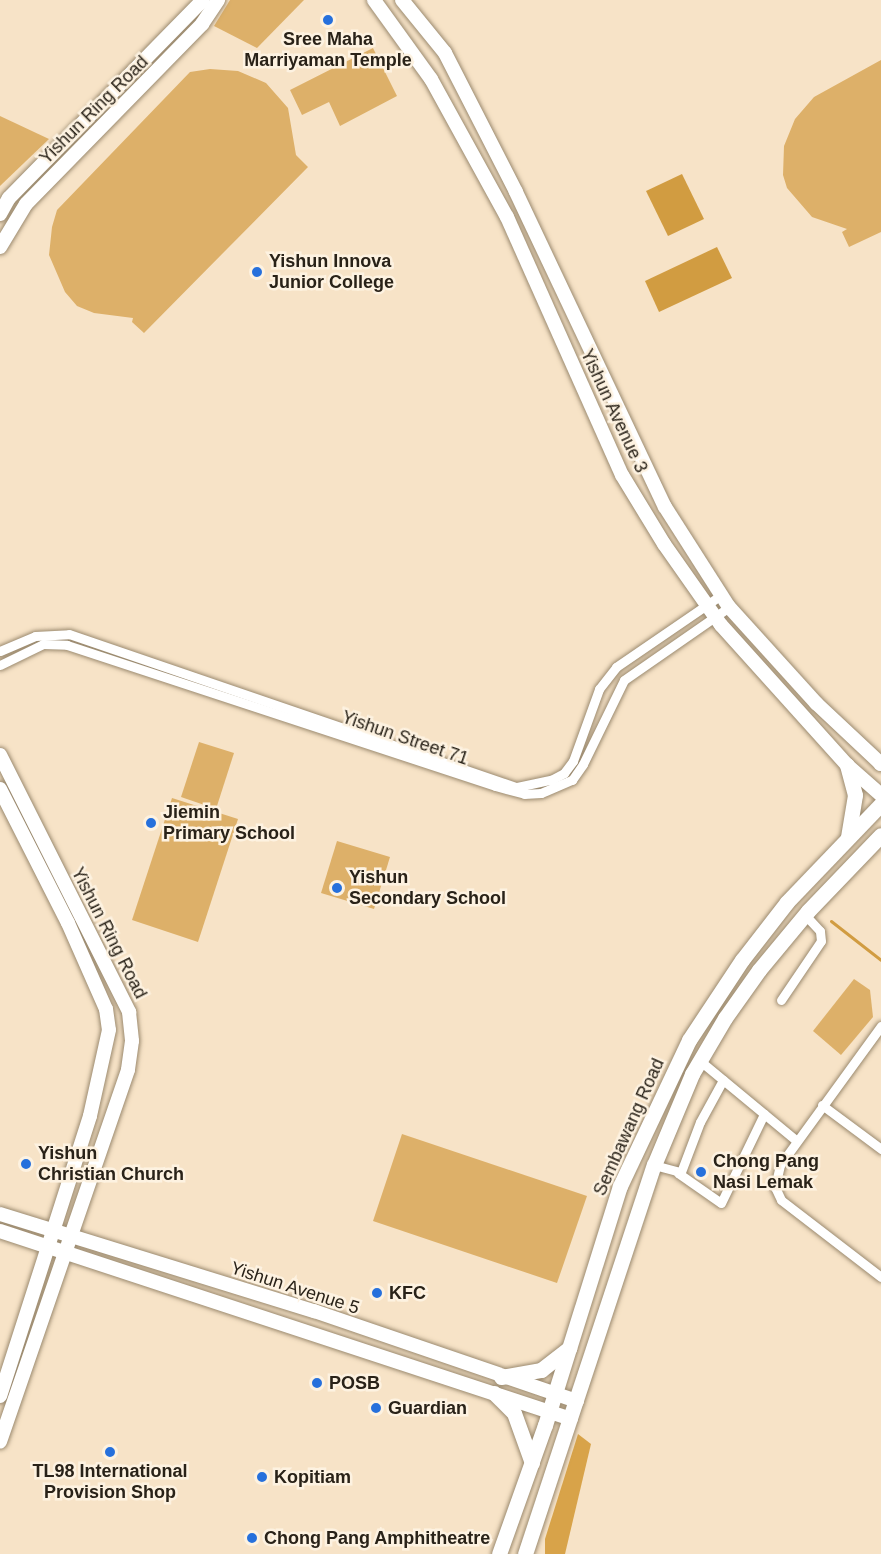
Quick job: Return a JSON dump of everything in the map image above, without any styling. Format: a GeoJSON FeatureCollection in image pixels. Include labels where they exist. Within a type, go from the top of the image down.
{"type":"FeatureCollection","features":[{"type":"Feature","properties":{"kind":"main road","name":"Yishun Ring Road"},"geometry":{"type":"LineString","coordinates":[[0,214],[9,198],[203,0]]}},
{"type":"Feature","properties":{"kind":"main road","name":"Yishun Ring Road"},"geometry":{"type":"LineString","coordinates":[[0,247],[26,204],[202,24],[218,0]]}},
{"type":"Feature","properties":{"kind":"main road","name":"Yishun Avenue 3"},"geometry":{"type":"LineString","coordinates":[[374,0],[431,78],[507,217],[622,474],[710,611],[847,765],[881,795]]}},
{"type":"Feature","properties":{"kind":"main road","name":"Yishun Avenue 3"},"geometry":{"type":"LineString","coordinates":[[402,0],[445,53],[516,192],[658,495],[729,607],[816,703],[881,763]]}},
{"type":"Feature","properties":{"kind":"main road","name":"Yishun Ring Road"},"geometry":{"type":"LineString","coordinates":[[0,755],[129,1012],[128,1070],[0,1442]]}},
{"type":"Feature","properties":{"kind":"main road"},"geometry":{"type":"LineString","coordinates":[[847,765],[855,795],[848,837]]}},
{"type":"Feature","properties":{"kind":"main road","name":"Yishun Ring Road"},"geometry":{"type":"LineString","coordinates":[[0,789],[68,923],[106,1009],[109,1030],[90,1116],[0,1396]]}},
{"type":"Feature","properties":{"kind":"main road","name":"Sembawang Road"},"geometry":{"type":"LineString","coordinates":[[499,1554],[555,1394],[620,1186],[690,1039],[748,951],[787,902],[881,804]]}},
{"type":"Feature","properties":{"kind":"main road","name":"Sembawang Road"},"geometry":{"type":"LineString","coordinates":[[525,1554],[654,1165],[699,1060],[738,999],[805,915],[881,836]]}},
{"type":"Feature","properties":{"kind":"main road","name":"Yishun Avenue 5"},"geometry":{"type":"LineString","coordinates":[[0,1214],[314,1311],[501,1377],[577,1401]]}},
{"type":"Feature","properties":{"kind":"main road","name":"Yishun Avenue 5"},"geometry":{"type":"LineString","coordinates":[[0,1231],[571,1419]]}},
{"type":"Feature","properties":{"kind":"main road"},"geometry":{"type":"LineString","coordinates":[[501,1377],[541,1370],[568,1348]]}},
{"type":"Feature","properties":{"kind":"main road"},"geometry":{"type":"LineString","coordinates":[[494,1393],[514,1413],[532,1462]]}},
{"type":"Feature","properties":{"kind":"street","name":"Yishun Street 71"},"geometry":{"type":"LineString","coordinates":[[0,665],[43,644],[67,645],[524,794],[541,793],[572,780],[583,764],[614,695],[624,680],[710,611],[721,595]]}},
{"type":"Feature","properties":{"kind":"street","name":"Yishun Street 71"},"geometry":{"type":"LineString","coordinates":[[0,651],[35,636],[69,633],[517,787],[550,780],[564,773],[573,761],[599,689],[616,667],[710,611],[729,607]]}},
{"type":"Feature","properties":{"kind":"street"},"geometry":{"type":"LineString","coordinates":[[599,689],[614,695]]}},
{"type":"Feature","properties":{"kind":"street"},"geometry":{"type":"LineString","coordinates":[[781,1000],[821,941],[820,931],[805,915]]}},
{"type":"Feature","properties":{"kind":"street"},"geometry":{"type":"LineString","coordinates":[[881,1026],[822,1105],[776,1177],[781,1200],[881,1277]]}},
{"type":"Feature","properties":{"kind":"street"},"geometry":{"type":"LineString","coordinates":[[699,1060],[797,1141]]}},
{"type":"Feature","properties":{"kind":"street"},"geometry":{"type":"LineString","coordinates":[[678,1173],[723,1080]]}},
{"type":"Feature","properties":{"kind":"street"},"geometry":{"type":"LineString","coordinates":[[822,1105],[881,1149]]}},
{"type":"Feature","properties":{"kind":"street"},"geometry":{"type":"LineString","coordinates":[[654,1165],[678,1173],[721,1203],[764,1113]]}},
{"type":"Feature","properties":{"kind":"shaded area"},"geometry":{"type":"Polygon","coordinates":[[[230,0],[304,0],[257,48],[214,26],[230,0]]]}},
{"type":"Feature","properties":{"kind":"shaded area"},"geometry":{"type":"Polygon","coordinates":[[[373,48],[397,96],[340,126],[329,102],[302,115],[290,90],[373,48]]]}},
{"type":"Feature","properties":{"kind":"shaded area"},"geometry":{"type":"Polygon","coordinates":[[[881,60],[881,232],[849,247],[842,232],[847,229],[812,217],[787,188],[783,175],[784,146],[795,119],[814,97],[881,60]]]}},
{"type":"Feature","properties":{"kind":"shaded area"},"geometry":{"type":"Polygon","coordinates":[[[210,69],[238,71],[266,83],[288,108],[296,155],[308,167],[144,333],[132,322],[133,318],[94,313],[77,306],[65,292],[49,255],[52,227],[57,210],[190,72],[210,69]]]}},
{"type":"Feature","properties":{"kind":"shaded area"},"geometry":{"type":"Polygon","coordinates":[[[0,116],[49,139],[0,186],[0,116]]]}},
{"type":"Feature","properties":{"kind":"shaded area"},"geometry":{"type":"Polygon","coordinates":[[[682,174],[704,219],[668,236],[646,191],[682,174]]]}},
{"type":"Feature","properties":{"kind":"shaded area"},"geometry":{"type":"Polygon","coordinates":[[[717,247],[732,278],[659,312],[645,281],[717,247]]]}},
{"type":"Feature","properties":{"kind":"shaded area"},"geometry":{"type":"Polygon","coordinates":[[[199,742],[234,753],[216,809],[181,797],[199,742]]]}},
{"type":"Feature","properties":{"kind":"shaded area"},"geometry":{"type":"Polygon","coordinates":[[[172,798],[238,819],[198,942],[132,920],[172,798]]]}},
{"type":"Feature","properties":{"kind":"shaded area"},"geometry":{"type":"Polygon","coordinates":[[[337,841],[390,857],[374,909],[321,893],[337,841]]]}},
{"type":"Feature","properties":{"kind":"shaded area"},"geometry":{"type":"Polygon","coordinates":[[[854,979],[870,990],[873,1017],[841,1055],[813,1031],[854,979]]]}},
{"type":"Feature","properties":{"kind":"shaded area"},"geometry":{"type":"Polygon","coordinates":[[[402,1134],[587,1196],[557,1283],[373,1221],[402,1134]]]}},
{"type":"Feature","properties":{"kind":"shaded area"},"geometry":{"type":"Polygon","coordinates":[[[578,1434],[591,1444],[565,1554],[545,1554],[545,1539],[578,1434]]]}},
{"type":"Feature","properties":{"kind":"waterway"},"geometry":{"type":"LineString","coordinates":[[831,921],[881,960]]}},
{"type":"Feature","properties":{"kind":"place","name":"Sree Maha Marriyaman Temple"},"geometry":{"type":"Point","coordinates":[328,20]}},
{"type":"Feature","properties":{"kind":"place","name":"Yishun Innova Junior College"},"geometry":{"type":"Point","coordinates":[257,272]}},
{"type":"Feature","properties":{"kind":"place","name":"Jiemin Primary School"},"geometry":{"type":"Point","coordinates":[151,823]}},
{"type":"Feature","properties":{"kind":"place","name":"Yishun Secondary School"},"geometry":{"type":"Point","coordinates":[337,888]}},
{"type":"Feature","properties":{"kind":"place","name":"Yishun Christian Church"},"geometry":{"type":"Point","coordinates":[26,1164]}},
{"type":"Feature","properties":{"kind":"place","name":"Chong Pang Nasi Lemak"},"geometry":{"type":"Point","coordinates":[701,1172]}},
{"type":"Feature","properties":{"kind":"place","name":"KFC"},"geometry":{"type":"Point","coordinates":[377,1293]}},
{"type":"Feature","properties":{"kind":"place","name":"POSB"},"geometry":{"type":"Point","coordinates":[317,1383]}},
{"type":"Feature","properties":{"kind":"place","name":"Guardian"},"geometry":{"type":"Point","coordinates":[376,1408]}},
{"type":"Feature","properties":{"kind":"place","name":"TL98 International Provision Shop"},"geometry":{"type":"Point","coordinates":[110,1452]}},
{"type":"Feature","properties":{"kind":"place","name":"Kopitiam"},"geometry":{"type":"Point","coordinates":[262,1477]}},
{"type":"Feature","properties":{"kind":"place","name":"Chong Pang Amphitheatre"},"geometry":{"type":"Point","coordinates":[252,1538]}}]}
